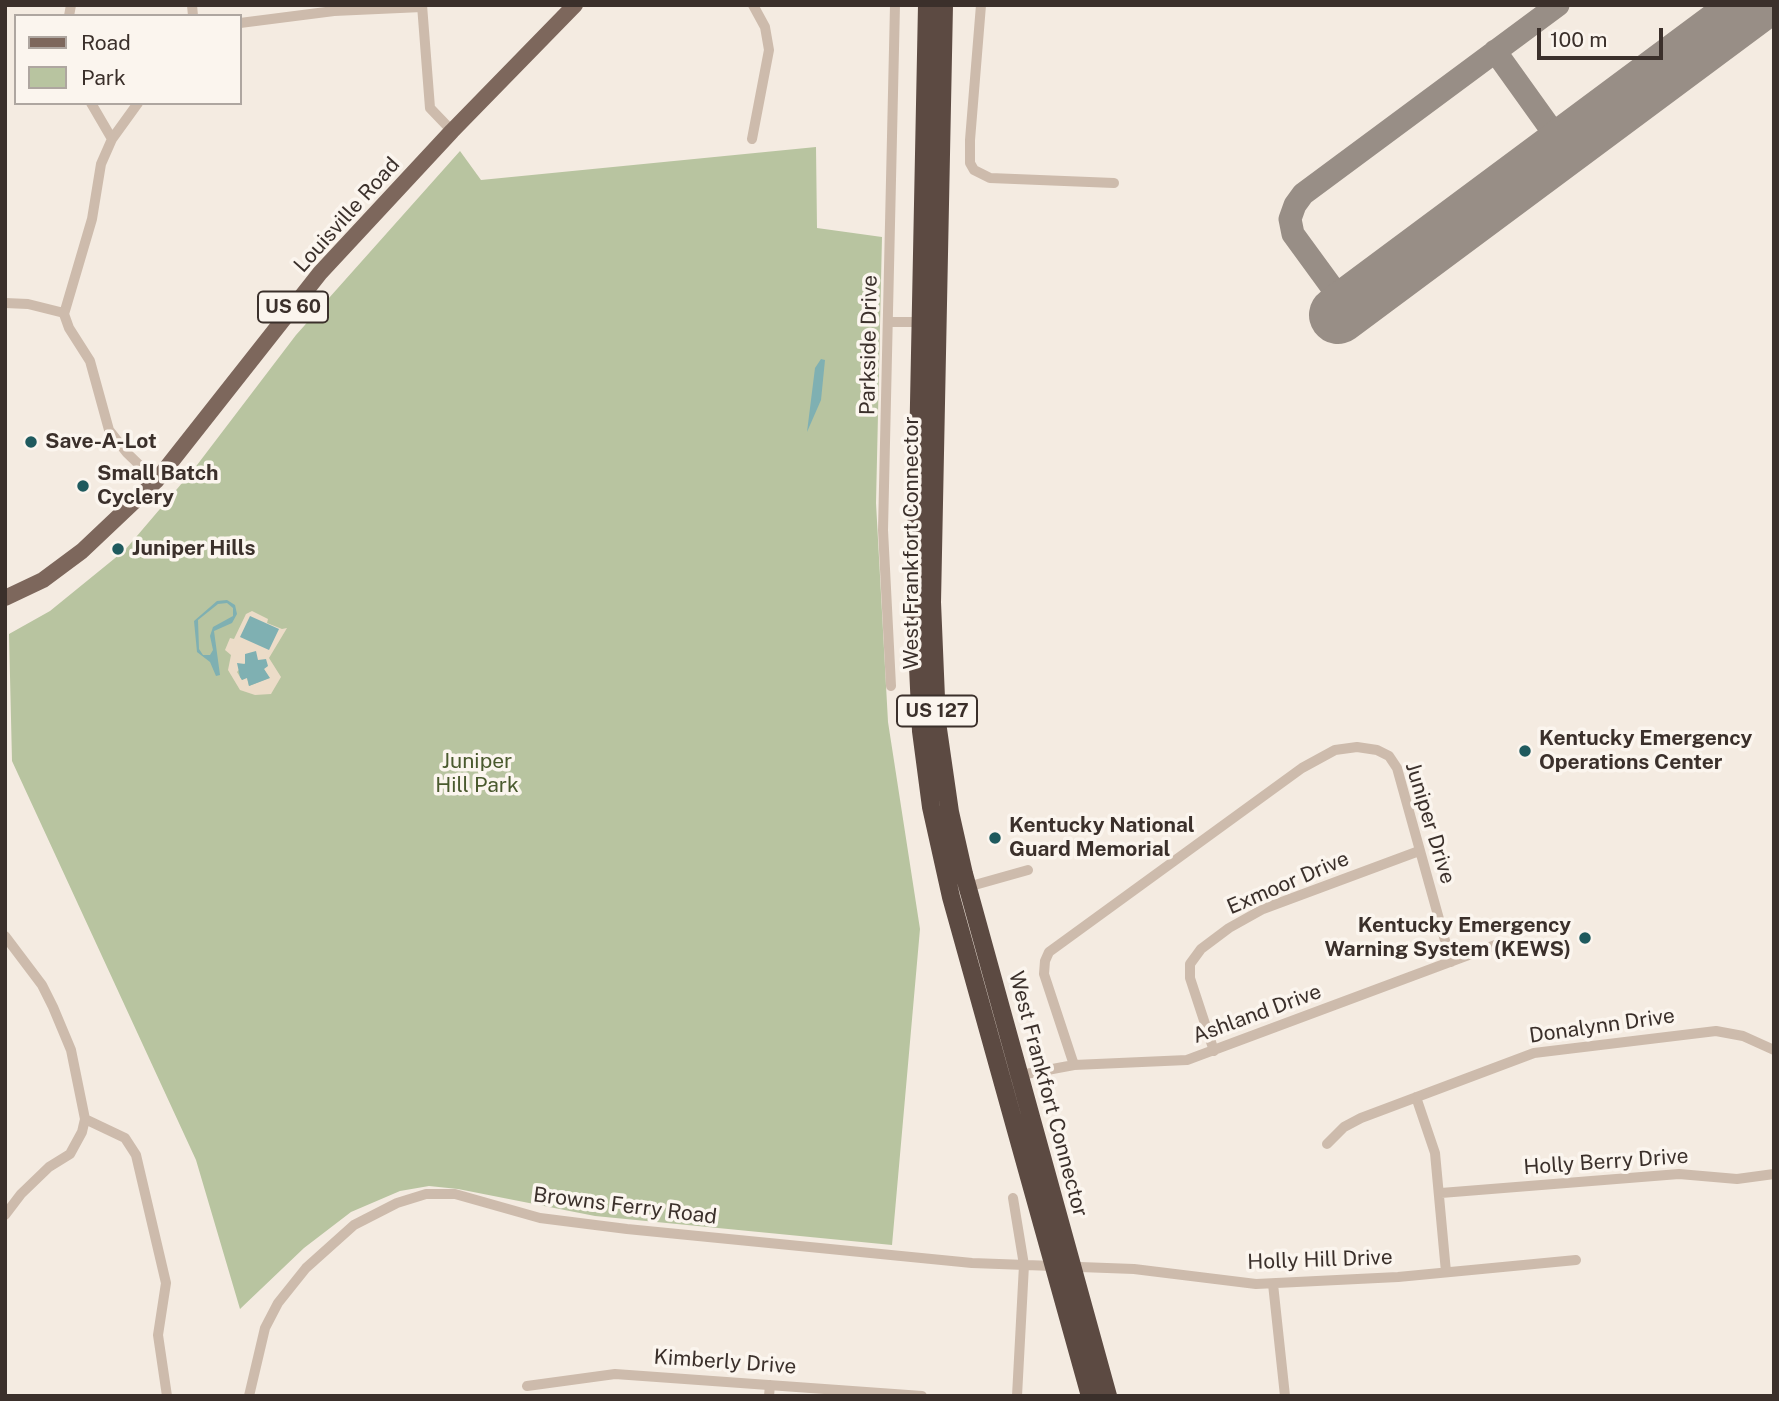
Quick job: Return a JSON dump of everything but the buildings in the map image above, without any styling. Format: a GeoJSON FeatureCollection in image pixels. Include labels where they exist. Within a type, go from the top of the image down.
{"type":"FeatureCollection","features":[{"type":"Feature","properties":{"kind":"highway","name":"West Frankfort Connector"},"geometry":{"type":"LineString","coordinates":[[927,5],[929,322]]}},
{"type":"Feature","properties":{"kind":"highway","name":"West Frankfort Connector"},"geometry":{"type":"LineString","coordinates":[[944,5],[915,589],[917,680],[927,781],[1010,1077],[1053,1264],[1090,1396]]}},
{"type":"Feature","properties":{"kind":"highway","name":"West Frankfort Connector"},"geometry":{"type":"LineString","coordinates":[[1010,1077],[1072,1265],[1108,1396]]}},
{"type":"Feature","properties":{"kind":"main road","name":"Louisville Road"},"geometry":{"type":"LineString","coordinates":[[5,598],[43,580],[82,551],[156,481],[320,273],[452,131],[575,5]]}},
{"type":"Feature","properties":{"kind":"street"},"geometry":{"type":"LineString","coordinates":[[752,139],[769,50],[765,27],[753,5]]}},
{"type":"Feature","properties":{"kind":"street","name":"Parkside Drive"},"geometry":{"type":"LineString","coordinates":[[891,686],[883,530],[895,5]]}},
{"type":"Feature","properties":{"kind":"street"},"geometry":{"type":"LineString","coordinates":[[981,5],[970,140],[970,163],[974,170],[990,178],[1114,183]]}},
{"type":"Feature","properties":{"kind":"street"},"geometry":{"type":"LineString","coordinates":[[242,23],[300,10],[422,6],[430,108],[452,131]]}},
{"type":"Feature","properties":{"kind":"street"},"geometry":{"type":"LineString","coordinates":[[92,105],[111,139]]}},
{"type":"Feature","properties":{"kind":"street"},"geometry":{"type":"LineString","coordinates":[[136,105],[111,139],[101,164],[92,219],[64,313],[69,328],[90,361],[109,430],[127,453],[156,481]]}},
{"type":"Feature","properties":{"kind":"street"},"geometry":{"type":"LineString","coordinates":[[5,303],[28,304],[64,313]]}},
{"type":"Feature","properties":{"kind":"street"},"geometry":{"type":"LineString","coordinates":[[888,322],[929,322]]}},
{"type":"Feature","properties":{"kind":"street","name":"Juniper Drive"},"geometry":{"type":"LineString","coordinates":[[1074,1065],[1044,974],[1049,952],[1313,760],[1346,748],[1372,748],[1389,756],[1401,779],[1451,962]]}},
{"type":"Feature","properties":{"kind":"street","name":"Exmoor Drive"},"geometry":{"type":"LineString","coordinates":[[1214,1051],[1189,973],[1192,961],[1201,949],[1229,928],[1263,909],[1419,850]]}},
{"type":"Feature","properties":{"kind":"street"},"geometry":{"type":"LineString","coordinates":[[958,889],[1028,870]]}},
{"type":"Feature","properties":{"kind":"street"},"geometry":{"type":"LineString","coordinates":[[5,936],[42,985],[53,1007],[71,1050],[85,1119],[82,1132],[70,1154],[40,1176],[5,1215]]}},
{"type":"Feature","properties":{"kind":"street","name":"Ashland Drive"},"geometry":{"type":"LineString","coordinates":[[1010,1077],[1074,1065],[1173,1063],[1214,1051],[1498,943]]}},
{"type":"Feature","properties":{"kind":"street","name":"Donalynn Drive"},"geometry":{"type":"LineString","coordinates":[[1327,1144],[1354,1121],[1528,1055],[1716,1031],[1736,1034],[1774,1050]]}},
{"type":"Feature","properties":{"kind":"street"},"geometry":{"type":"LineString","coordinates":[[1416,1097],[1435,1153],[1441,1194],[1446,1272]]}},
{"type":"Feature","properties":{"kind":"street"},"geometry":{"type":"LineString","coordinates":[[85,1119],[125,1138],[136,1155],[166,1283],[158,1335],[167,1396]]}},
{"type":"Feature","properties":{"kind":"street","name":"Holly Berry Drive"},"geometry":{"type":"LineString","coordinates":[[1441,1194],[1679,1174],[1737,1179],[1774,1174]]}},
{"type":"Feature","properties":{"kind":"street","name":"Browns Ferry Road"},"geometry":{"type":"LineString","coordinates":[[249,1396],[265,1328],[278,1303],[306,1268],[354,1225],[397,1203],[425,1194],[455,1194],[540,1218],[615,1227],[883,1255],[1024,1265]]}},
{"type":"Feature","properties":{"kind":"street"},"geometry":{"type":"LineString","coordinates":[[1013,1198],[1024,1265],[1017,1396]]}},
{"type":"Feature","properties":{"kind":"street","name":"Holly Hill Drive"},"geometry":{"type":"LineString","coordinates":[[1024,1265],[1072,1265],[1273,1284],[1576,1260]]}},
{"type":"Feature","properties":{"kind":"street"},"geometry":{"type":"LineString","coordinates":[[1273,1284],[1284,1396]]}},
{"type":"Feature","properties":{"kind":"street","name":"Kimberly Drive"},"geometry":{"type":"LineString","coordinates":[[527,1386],[615,1374],[769,1390],[922,1396]]}},
{"type":"Feature","properties":{"kind":"green space","name":"Juniper Hill Park"},"geometry":{"type":"Polygon","coordinates":[[[816,147],[817,228],[882,237],[876,503],[888,722],[920,929],[892,1245],[595,1216],[458,1189],[429,1186],[400,1191],[351,1212],[304,1248],[240,1309],[196,1160],[12,761],[9,634],[50,611],[125,550],[194,469],[296,335],[460,151],[481,180],[816,147]]]}},
{"type":"Feature","properties":{"kind":"shaded area"},"geometry":{"type":"Polygon","coordinates":[[[252,611],[268,619],[267,623],[282,629],[287,628],[269,658],[281,677],[271,694],[255,695],[240,690],[228,670],[231,655],[225,650],[230,638],[234,639],[246,614],[252,611]],[[245,654],[246,662],[237,672],[242,680],[247,677],[249,686],[269,678],[264,669],[265,660],[245,654]]]}},
{"type":"Feature","properties":{"kind":"water"},"geometry":{"type":"Polygon","coordinates":[[[821,359],[825,360],[821,400],[807,432],[815,368],[821,359]]]}},
{"type":"Feature","properties":{"kind":"water"},"geometry":{"type":"Polygon","coordinates":[[[227,600],[235,605],[237,614],[232,623],[214,631],[220,675],[216,676],[210,662],[197,652],[194,621],[217,601],[227,600]],[[227,603],[218,604],[198,620],[199,649],[203,655],[210,655],[213,650],[210,636],[213,627],[233,616],[233,608],[227,603]]]}},
{"type":"Feature","properties":{"kind":"water"},"geometry":{"type":"Polygon","coordinates":[[[250,616],[279,629],[269,650],[240,637],[250,616]]]}},
{"type":"Feature","properties":{"kind":"water"},"geometry":{"type":"Polygon","coordinates":[[[256,651],[258,660],[266,659],[268,666],[264,669],[270,678],[249,686],[247,678],[242,680],[240,677],[237,663],[245,664],[245,654],[256,651]]]}},
{"type":"Feature","properties":{"kind":"taxiway"},"geometry":{"type":"LineString","coordinates":[[1347,308],[1293,234],[1290,219],[1295,205],[1303,194],[1558,5]]}},
{"type":"Feature","properties":{"kind":"taxiway"},"geometry":{"type":"LineString","coordinates":[[1495,51],[1563,146]]}},
{"type":"Feature","properties":{"kind":"runway"},"geometry":{"type":"LineString","coordinates":[[1338,315],[1755,5]]}},
{"type":"Feature","properties":{"kind":"place","name":"Save-A-Lot"},"geometry":{"type":"Point","coordinates":[31,442]}},
{"type":"Feature","properties":{"kind":"place","name":"Small Batch Cyclery"},"geometry":{"type":"Point","coordinates":[83,486]}},
{"type":"Feature","properties":{"kind":"place","name":"Juniper Hills"},"geometry":{"type":"Point","coordinates":[118,549]}},
{"type":"Feature","properties":{"kind":"place","name":"Kentucky Emergency Operations Center"},"geometry":{"type":"Point","coordinates":[1525,751]}},
{"type":"Feature","properties":{"kind":"place","name":"Kentucky National Guard Memorial"},"geometry":{"type":"Point","coordinates":[995,838]}},
{"type":"Feature","properties":{"kind":"place","name":"Kentucky Emergency Warning System (KEWS)"},"geometry":{"type":"Point","coordinates":[1585,938]}}]}
